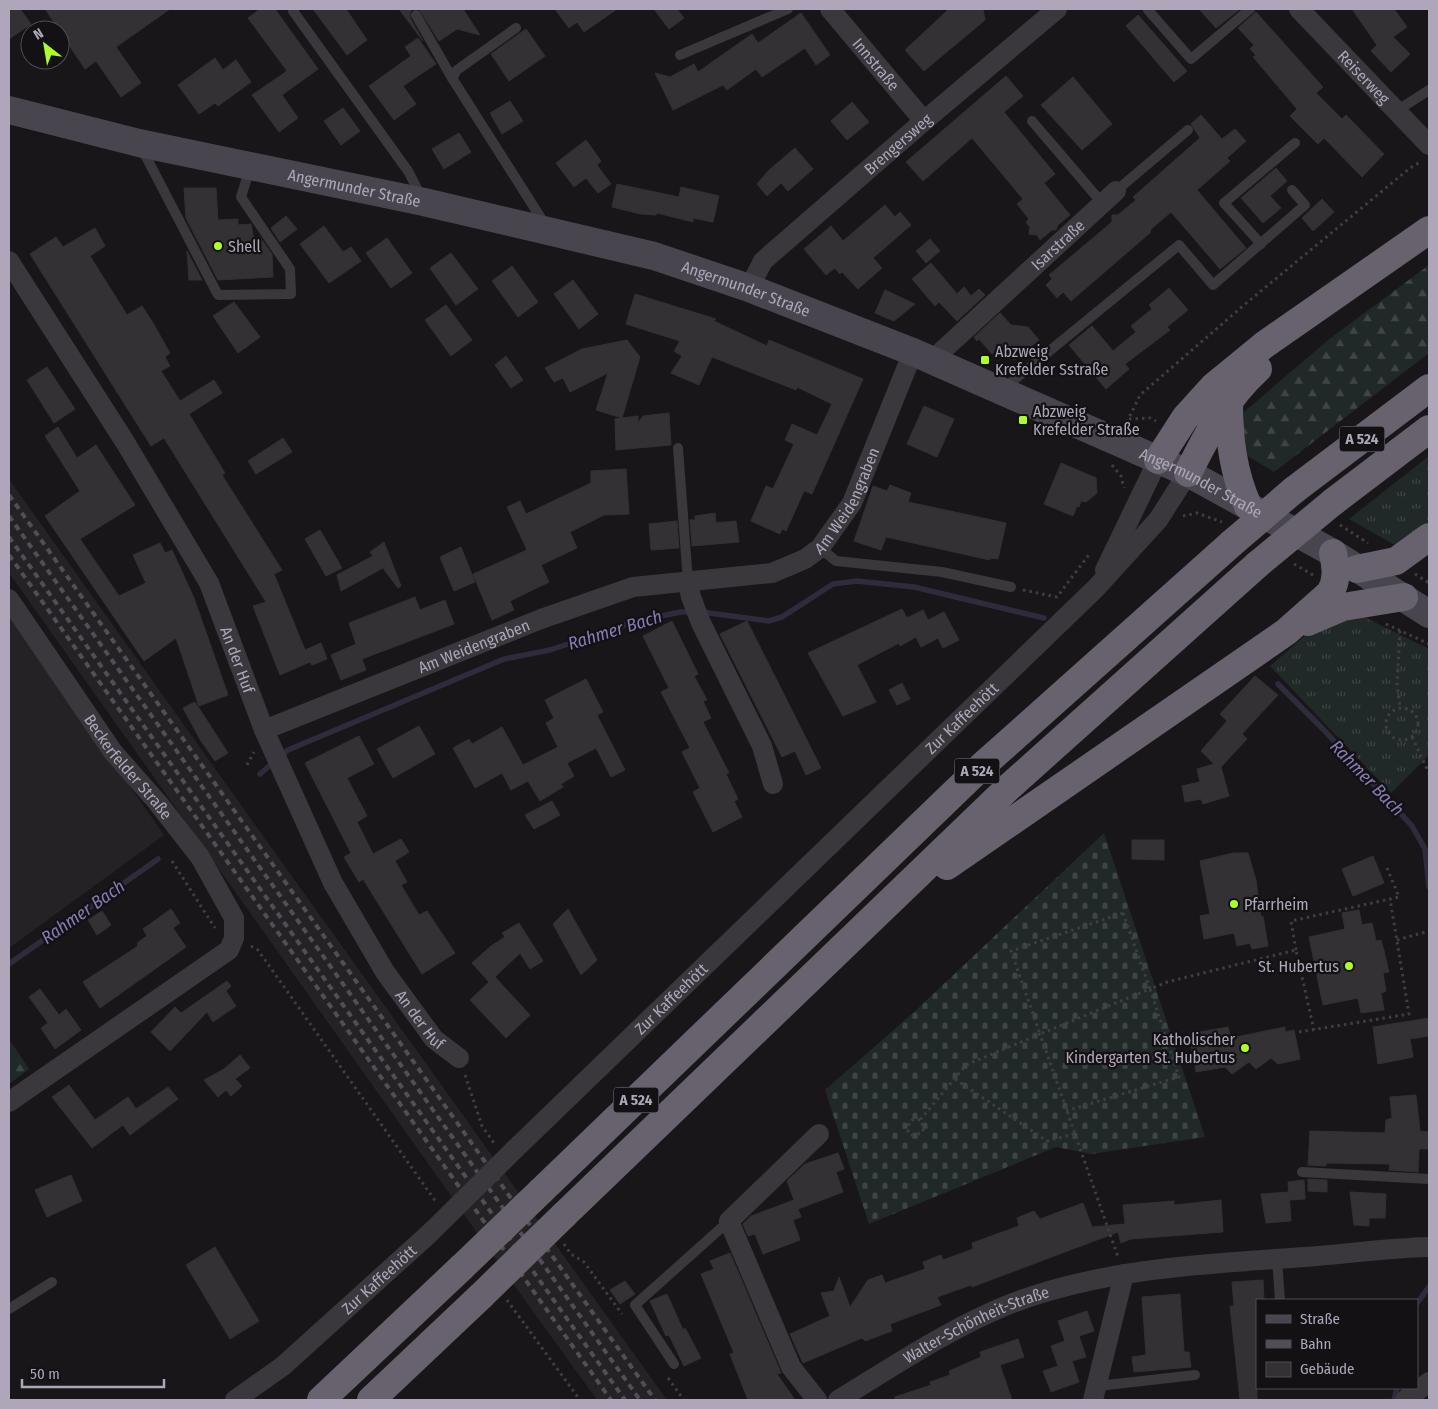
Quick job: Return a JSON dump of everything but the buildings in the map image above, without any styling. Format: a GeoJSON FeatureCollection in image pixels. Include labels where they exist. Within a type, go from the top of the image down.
{"type":"FeatureCollection","features":[{"type":"Feature","properties":{"kind":"highway"},"geometry":{"type":"LineString","coordinates":[[1158,460],[1185,418],[1214,386],[1264,345],[1429,230]]}},
{"type":"Feature","properties":{"kind":"highway"},"geometry":{"type":"LineString","coordinates":[[1188,473],[1207,434],[1238,387],[1272,356],[1429,248]]}},
{"type":"Feature","properties":{"kind":"highway","name":"A 524"},"geometry":{"type":"LineString","coordinates":[[321,1400],[462,1267],[982,766],[1294,490],[1429,388]]}},
{"type":"Feature","properties":{"kind":"highway"},"geometry":{"type":"LineString","coordinates":[[1229,402],[1231,456],[1237,481],[1248,506]]}},
{"type":"Feature","properties":{"kind":"highway","name":"A 524"},"geometry":{"type":"LineString","coordinates":[[371,1400],[494,1297],[564,1215],[1009,787],[1258,564],[1333,502],[1429,429]]}},
{"type":"Feature","properties":{"kind":"highway"},"geometry":{"type":"LineString","coordinates":[[1357,569],[1396,561],[1429,537]]}},
{"type":"Feature","properties":{"kind":"highway"},"geometry":{"type":"LineString","coordinates":[[878,914],[1286,632],[1330,593],[1337,574],[1333,554]]}},
{"type":"Feature","properties":{"kind":"highway"},"geometry":{"type":"LineString","coordinates":[[1286,632],[1343,607],[1404,597]]}},
{"type":"Feature","properties":{"kind":"main road","name":"Angermunder Straße"},"geometry":{"type":"LineString","coordinates":[[9,110],[140,143],[424,202],[654,256],[749,288],[922,357],[1188,473],[1333,554],[1429,614]]}},
{"type":"Feature","properties":{"kind":"street","name":"Innstraße"},"geometry":{"type":"LineString","coordinates":[[830,9],[924,121]]}},
{"type":"Feature","properties":{"kind":"street","name":"Brengersweg"},"geometry":{"type":"LineString","coordinates":[[749,288],[763,261],[924,121],[1057,9]]}},
{"type":"Feature","properties":{"kind":"street","name":"Reiserweg"},"geometry":{"type":"LineString","coordinates":[[1300,9],[1398,110],[1429,145]]}},
{"type":"Feature","properties":{"kind":"street","name":"Isarstraße"},"geometry":{"type":"LineString","coordinates":[[922,357],[1109,197]]}},
{"type":"Feature","properties":{"kind":"street","name":"An der Huf"},"geometry":{"type":"LineString","coordinates":[[9,261],[125,442],[209,583],[268,739],[334,883],[385,972],[434,1039],[459,1058]]}},
{"type":"Feature","properties":{"kind":"street","name":"Am Weidengraben"},"geometry":{"type":"LineString","coordinates":[[268,739],[541,619],[624,590],[633,587],[689,590],[772,573],[805,559],[820,548],[852,503],[922,357]]}},
{"type":"Feature","properties":{"kind":"street","name":"Zur Kaffeehött"},"geometry":{"type":"LineString","coordinates":[[1096,588],[1158,460]]}},
{"type":"Feature","properties":{"kind":"street","name":"Zur Kaffeehött"},"geometry":{"type":"LineString","coordinates":[[235,1400],[283,1366],[430,1233],[1096,588],[1158,520],[1188,473]]}},
{"type":"Feature","properties":{"kind":"street"},"geometry":{"type":"LineString","coordinates":[[689,590],[701,623],[762,746],[773,784]]}},
{"type":"Feature","properties":{"kind":"street","name":"Beckerfelder Straße"},"geometry":{"type":"LineString","coordinates":[[9,599],[55,664],[113,752],[158,803],[200,857],[234,918],[232,944]]}},
{"type":"Feature","properties":{"kind":"street"},"geometry":{"type":"LineString","coordinates":[[9,1102],[232,944]]}},
{"type":"Feature","properties":{"kind":"street"},"geometry":{"type":"LineString","coordinates":[[817,1400],[791,1367],[729,1222],[819,1134]]}},
{"type":"Feature","properties":{"kind":"street","name":"Walter-Schönheit-Straße"},"geometry":{"type":"LineString","coordinates":[[838,1400],[955,1331],[1009,1304],[1074,1282],[1180,1266],[1277,1259],[1428,1244]]}},
{"type":"Feature","properties":{"kind":"street"},"geometry":{"type":"LineString","coordinates":[[1095,1393],[1124,1274]]}},
{"type":"Feature","properties":{"kind":"street"},"geometry":{"type":"LineString","coordinates":[[1408,1398],[1429,1382]]}},
{"type":"Feature","properties":{"kind":"lane"},"geometry":{"type":"LineString","coordinates":[[680,55],[788,9]]}},
{"type":"Feature","properties":{"kind":"lane"},"geometry":{"type":"LineString","coordinates":[[1148,10],[1191,59],[1250,9]]}},
{"type":"Feature","properties":{"kind":"lane"},"geometry":{"type":"LineString","coordinates":[[293,12],[408,171],[424,202]]}},
{"type":"Feature","properties":{"kind":"lane"},"geometry":{"type":"LineString","coordinates":[[416,15],[452,78],[549,231]]}},
{"type":"Feature","properties":{"kind":"lane"},"geometry":{"type":"LineString","coordinates":[[452,78],[457,70],[516,28]]}},
{"type":"Feature","properties":{"kind":"lane"},"geometry":{"type":"LineString","coordinates":[[1398,110],[1429,90]]}},
{"type":"Feature","properties":{"kind":"lane"},"geometry":{"type":"LineString","coordinates":[[1032,121],[1109,197]]}},
{"type":"Feature","properties":{"kind":"lane","name":"Isarstraße"},"geometry":{"type":"LineString","coordinates":[[1109,197],[1188,130]]}},
{"type":"Feature","properties":{"kind":"lane"},"geometry":{"type":"LineString","coordinates":[[140,143],[218,296],[291,294],[290,269],[241,197],[250,167]]}},
{"type":"Feature","properties":{"kind":"lane"},"geometry":{"type":"LineString","coordinates":[[1260,244],[1224,203],[1295,143]]}},
{"type":"Feature","properties":{"kind":"lane"},"geometry":{"type":"LineString","coordinates":[[1000,391],[1179,245],[1214,286],[1305,205],[1292,190]]}},
{"type":"Feature","properties":{"kind":"lane"},"geometry":{"type":"LineString","coordinates":[[678,448],[689,590]]}},
{"type":"Feature","properties":{"kind":"lane"},"geometry":{"type":"LineString","coordinates":[[820,548],[836,561],[942,572],[1011,587]]}},
{"type":"Feature","properties":{"kind":"lane"},"geometry":{"type":"LineString","coordinates":[[1302,1172],[1429,1179]]}},
{"type":"Feature","properties":{"kind":"lane"},"geometry":{"type":"LineString","coordinates":[[674,1364],[635,1305],[729,1222]]}},
{"type":"Feature","properties":{"kind":"lane"},"geometry":{"type":"LineString","coordinates":[[1277,1259],[1280,1299]]}},
{"type":"Feature","properties":{"kind":"lane"},"geometry":{"type":"LineString","coordinates":[[9,1309],[52,1282]]}},
{"type":"Feature","properties":{"kind":"lane"},"geometry":{"type":"LineString","coordinates":[[1095,1393],[1195,1375]]}},
{"type":"Feature","properties":{"kind":"path"},"geometry":{"type":"LineString","coordinates":[[1118,442],[1140,395],[1244,305],[1402,174],[1429,157]]}},
{"type":"Feature","properties":{"kind":"path"},"geometry":{"type":"LineString","coordinates":[[1011,587],[1057,597],[1092,550]]}},
{"type":"Feature","properties":{"kind":"path"},"geometry":{"type":"LineString","coordinates":[[1400,631],[1396,684],[1400,707]]}},
{"type":"Feature","properties":{"kind":"path"},"geometry":{"type":"LineString","coordinates":[[1400,707],[1413,712],[1418,721],[1416,732],[1412,737],[1398,740],[1390,736],[1385,727],[1386,717],[1391,710],[1400,707]]}},
{"type":"Feature","properties":{"kind":"path"},"geometry":{"type":"LineString","coordinates":[[1412,737],[1429,773]]}},
{"type":"Feature","properties":{"kind":"path"},"geometry":{"type":"LineString","coordinates":[[172,861],[232,944],[258,950],[437,1204]]}},
{"type":"Feature","properties":{"kind":"path"},"geometry":{"type":"LineString","coordinates":[[1314,1030],[1291,921],[1399,897],[1387,868]]}},
{"type":"Feature","properties":{"kind":"path"},"geometry":{"type":"LineString","coordinates":[[1299,1032],[1409,1014],[1390,899]]}},
{"type":"Feature","properties":{"kind":"path"},"geometry":{"type":"LineString","coordinates":[[1066,1111],[1179,1078],[1124,913],[1012,951],[1066,1111],[1124,1274]]}},
{"type":"Feature","properties":{"kind":"path"},"geometry":{"type":"LineString","coordinates":[[1397,940],[1429,931]]}},
{"type":"Feature","properties":{"kind":"path"},"geometry":{"type":"LineString","coordinates":[[920,1120],[966,1065],[1168,982],[1296,950]]}},
{"type":"Feature","properties":{"kind":"path"},"geometry":{"type":"LineString","coordinates":[[955,1078],[1047,1141],[1074,1134]]}},
{"type":"Feature","properties":{"kind":"path"},"geometry":{"type":"LineString","coordinates":[[914,1119],[920,1120],[924,1128],[922,1133],[912,1135],[908,1132],[909,1122],[914,1119]]}},
{"type":"Feature","properties":{"kind":"path"},"geometry":{"type":"LineString","coordinates":[[494,1297],[580,1400]]}},
{"type":"Feature","properties":{"kind":"shaded area"},"geometry":{"type":"Polygon","coordinates":[[[9,479],[667,1400],[597,1400],[534,1313],[9,573],[9,479]]]}},
{"type":"Feature","properties":{"kind":"shaded area"},"geometry":{"type":"Polygon","coordinates":[[[9,614],[164,835],[9,948],[9,614]]]}},
{"type":"Feature","properties":{"kind":"green space"},"geometry":{"type":"Polygon","coordinates":[[[1429,265],[1429,353],[1274,472],[1238,450],[1244,412],[1328,340],[1429,265]]]}},
{"type":"Feature","properties":{"kind":"green space"},"geometry":{"type":"Polygon","coordinates":[[[1429,456],[1429,522],[1400,548],[1349,519],[1429,456]]]}},
{"type":"Feature","properties":{"kind":"green space"},"geometry":{"type":"Polygon","coordinates":[[[1358,614],[1429,649],[1429,755],[1391,793],[1270,666],[1314,628],[1358,614]]]}},
{"type":"Feature","properties":{"kind":"green space"},"geometry":{"type":"Polygon","coordinates":[[[1104,833],[1205,1137],[1091,1154],[1056,1147],[869,1224],[825,1090],[914,1012],[1104,833]]]}},
{"type":"Feature","properties":{"kind":"green space"},"geometry":{"type":"Polygon","coordinates":[[[9,1039],[29,1069],[9,1084],[9,1039]]]}},
{"type":"Feature","properties":{"kind":"waterway","name":"Rahmer Bach"},"geometry":{"type":"LineString","coordinates":[[701,612],[769,621],[782,617],[833,584],[857,581],[914,587],[1044,618]]}},
{"type":"Feature","properties":{"kind":"waterway","name":"Rahmer Bach"},"geometry":{"type":"LineString","coordinates":[[281,756],[288,750],[504,659],[550,650],[640,620],[681,612],[692,612]]}},
{"type":"Feature","properties":{"kind":"waterway","name":"Rahmer Bach"},"geometry":{"type":"LineString","coordinates":[[1278,684],[1323,729],[1412,826],[1425,849],[1429,887]]}},
{"type":"Feature","properties":{"kind":"waterway","name":"Rahmer Bach"},"geometry":{"type":"LineString","coordinates":[[260,774],[274,762]]}},
{"type":"Feature","properties":{"kind":"waterway","name":"Rahmer Bach"},"geometry":{"type":"LineString","coordinates":[[9,964],[158,859]]}},
{"type":"Feature","properties":{"kind":"waterway","name":"Rahmer Bach"},"geometry":{"type":"LineString","coordinates":[[1418,1302],[1429,1287]]}},
{"type":"Feature","properties":{"kind":"waterway","name":"Rahmer Bach"},"geometry":{"type":"LineString","coordinates":[[1394,1400],[1397,1389]]}},
{"type":"Feature","properties":{"kind":"railway"},"geometry":{"type":"LineString","coordinates":[[9,495],[655,1400]]}},
{"type":"Feature","properties":{"kind":"railway"},"geometry":{"type":"LineString","coordinates":[[9,516],[640,1400]]}},
{"type":"Feature","properties":{"kind":"railway"},"geometry":{"type":"LineString","coordinates":[[9,537],[625,1400]]}},
{"type":"Feature","properties":{"kind":"railway"},"geometry":{"type":"LineString","coordinates":[[9,555],[611,1400]]}},
{"type":"Feature","properties":{"kind":"place","name":"Shell"},"geometry":{"type":"Point","coordinates":[218,246]}},
{"type":"Feature","properties":{"kind":"place","name":"Abzweig Krefelder Sstraße"},"geometry":{"type":"Point","coordinates":[985,360]}},
{"type":"Feature","properties":{"kind":"place","name":"Abzweig Krefelder Straße"},"geometry":{"type":"Point","coordinates":[1023,420]}},
{"type":"Feature","properties":{"kind":"place","name":"Pfarrheim"},"geometry":{"type":"Point","coordinates":[1234,904]}},
{"type":"Feature","properties":{"kind":"place","name":"St. Hubertus"},"geometry":{"type":"Point","coordinates":[1349,966]}},
{"type":"Feature","properties":{"kind":"place","name":"Katholischer Kindergarten St. Hubertus"},"geometry":{"type":"Point","coordinates":[1245,1048]}}]}
